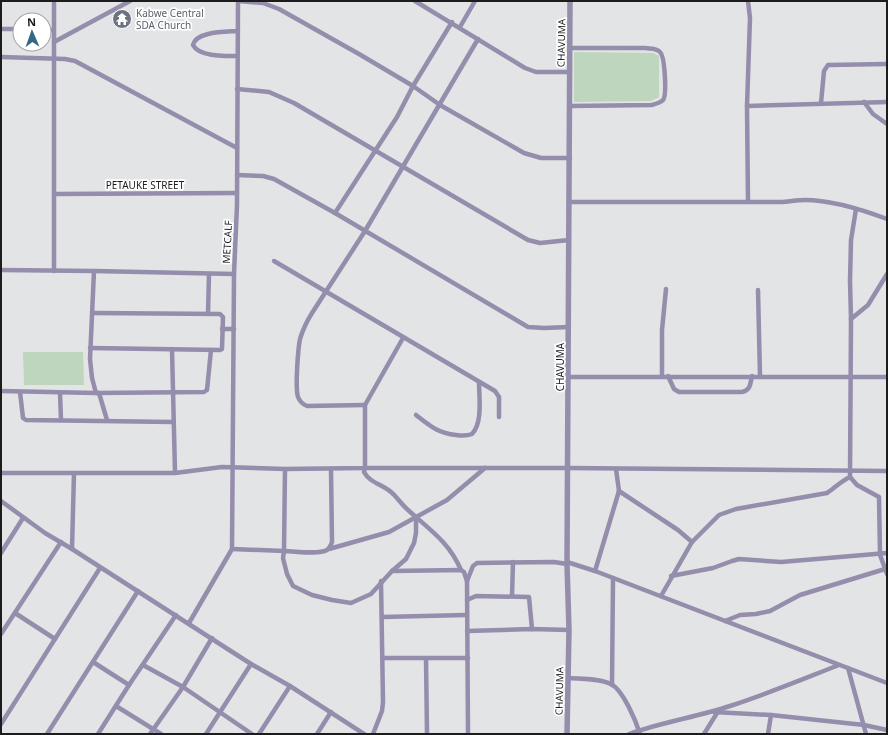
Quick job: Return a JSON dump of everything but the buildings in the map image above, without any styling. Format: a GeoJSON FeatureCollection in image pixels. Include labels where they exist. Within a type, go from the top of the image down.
{"type":"FeatureCollection","features":[{"type":"Feature","properties":{"kind":"street"},"geometry":{"type":"LineString","coordinates":[[54,1],[54,271]]}},
{"type":"Feature","properties":{"kind":"street"},"geometry":{"type":"LineString","coordinates":[[54,42],[130,1]]}},
{"type":"Feature","properties":{"kind":"street"},"geometry":{"type":"LineString","coordinates":[[238,1],[263,3],[279,9],[524,153],[541,158],[570,158]]}},
{"type":"Feature","properties":{"kind":"street","name":"METCALF"},"geometry":{"type":"LineString","coordinates":[[1,270],[234,274],[237,193],[238,1]]}},
{"type":"Feature","properties":{"kind":"street"},"geometry":{"type":"LineString","coordinates":[[415,1],[452,22],[525,68],[536,72],[570,72]]}},
{"type":"Feature","properties":{"kind":"street"},"geometry":{"type":"LineString","coordinates":[[460,27],[475,1]]}},
{"type":"Feature","properties":{"kind":"street","name":"CHAVUMA"},"geometry":{"type":"LineString","coordinates":[[567,734],[569,630],[567,563],[570,1]]}},
{"type":"Feature","properties":{"kind":"street"},"geometry":{"type":"LineString","coordinates":[[748,1],[750,18],[747,106],[748,202]]}},
{"type":"Feature","properties":{"kind":"street"},"geometry":{"type":"LineString","coordinates":[[335,213],[397,117],[412,86],[452,22]]}},
{"type":"Feature","properties":{"kind":"street"},"geometry":{"type":"LineString","coordinates":[[1,29],[12,29]]}},
{"type":"Feature","properties":{"kind":"street"},"geometry":{"type":"LineString","coordinates":[[237,56],[212,55],[198,50],[193,45],[197,39],[202,36],[238,31]]}},
{"type":"Feature","properties":{"kind":"street"},"geometry":{"type":"LineString","coordinates":[[365,405],[307,406],[302,404],[298,395],[297,359],[300,340],[309,318],[365,231],[478,39]]}},
{"type":"Feature","properties":{"kind":"street"},"geometry":{"type":"LineString","coordinates":[[570,48],[656,49],[660,52],[663,60],[665,93],[664,99],[652,105],[570,106]]}},
{"type":"Feature","properties":{"kind":"street"},"geometry":{"type":"LineString","coordinates":[[1,57],[65,59],[86,66],[237,148]]}},
{"type":"Feature","properties":{"kind":"street"},"geometry":{"type":"LineString","coordinates":[[821,103],[824,71],[828,65],[887,64]]}},
{"type":"Feature","properties":{"kind":"street"},"geometry":{"type":"LineString","coordinates":[[237,90],[258,90],[278,95],[376,150],[528,240],[540,243],[569,240]]}},
{"type":"Feature","properties":{"kind":"street"},"geometry":{"type":"LineString","coordinates":[[864,102],[873,114],[887,124]]}},
{"type":"Feature","properties":{"kind":"street"},"geometry":{"type":"LineString","coordinates":[[747,106],[887,102]]}},
{"type":"Feature","properties":{"kind":"street"},"geometry":{"type":"LineString","coordinates":[[237,175],[262,176],[274,179],[528,326],[544,328],[569,327]]}},
{"type":"Feature","properties":{"kind":"street","name":"PETAUKE STREET"},"geometry":{"type":"LineString","coordinates":[[54,194],[237,193]]}},
{"type":"Feature","properties":{"kind":"street"},"geometry":{"type":"LineString","coordinates":[[569,202],[780,202],[806,200],[856,209],[887,219]]}},
{"type":"Feature","properties":{"kind":"street"},"geometry":{"type":"LineString","coordinates":[[725,621],[740,615],[770,611],[800,596],[886,571],[880,555],[879,497],[857,485],[850,474],[850,281],[851,246],[856,209]]}},
{"type":"Feature","properties":{"kind":"street"},"geometry":{"type":"LineString","coordinates":[[274,261],[498,393],[499,417]]}},
{"type":"Feature","properties":{"kind":"street"},"geometry":{"type":"LineString","coordinates":[[94,271],[90,369],[107,420]]}},
{"type":"Feature","properties":{"kind":"street"},"geometry":{"type":"LineString","coordinates":[[208,314],[209,274]]}},
{"type":"Feature","properties":{"kind":"street"},"geometry":{"type":"LineString","coordinates":[[189,623],[232,549],[234,274]]}},
{"type":"Feature","properties":{"kind":"street"},"geometry":{"type":"LineString","coordinates":[[851,319],[868,305],[887,274]]}},
{"type":"Feature","properties":{"kind":"street"},"geometry":{"type":"LineString","coordinates":[[662,376],[662,330],[666,289]]}},
{"type":"Feature","properties":{"kind":"street"},"geometry":{"type":"LineString","coordinates":[[758,290],[760,376]]}},
{"type":"Feature","properties":{"kind":"street"},"geometry":{"type":"LineString","coordinates":[[90,348],[222,349],[222,315],[93,313]]}},
{"type":"Feature","properties":{"kind":"street"},"geometry":{"type":"LineString","coordinates":[[222,329],[234,329]]}},
{"type":"Feature","properties":{"kind":"street"},"geometry":{"type":"LineString","coordinates":[[404,338],[365,405],[364,472],[368,478],[391,492],[444,542],[456,557],[461,570],[464,572],[467,581],[466,615],[468,658],[468,734]]}},
{"type":"Feature","properties":{"kind":"street"},"geometry":{"type":"LineString","coordinates":[[172,349],[175,473]]}},
{"type":"Feature","properties":{"kind":"street"},"geometry":{"type":"LineString","coordinates":[[1,391],[98,393],[206,391],[211,350]]}},
{"type":"Feature","properties":{"kind":"street"},"geometry":{"type":"LineString","coordinates":[[668,376],[674,389],[679,392],[747,391],[750,387],[752,376]]}},
{"type":"Feature","properties":{"kind":"street"},"geometry":{"type":"LineString","coordinates":[[568,377],[887,377]]}},
{"type":"Feature","properties":{"kind":"street"},"geometry":{"type":"LineString","coordinates":[[416,415],[444,434],[469,436],[477,426],[479,416],[479,382]]}},
{"type":"Feature","properties":{"kind":"street"},"geometry":{"type":"LineString","coordinates":[[20,392],[24,420],[173,422]]}},
{"type":"Feature","properties":{"kind":"street"},"geometry":{"type":"LineString","coordinates":[[60,392],[61,420]]}},
{"type":"Feature","properties":{"kind":"street"},"geometry":{"type":"LineString","coordinates":[[1,473],[175,473],[222,467],[233,469],[285,470],[365,468],[616,468],[850,474],[887,471]]}},
{"type":"Feature","properties":{"kind":"street"},"geometry":{"type":"LineString","coordinates":[[232,549],[316,552],[389,532],[447,500],[485,468]]}},
{"type":"Feature","properties":{"kind":"street"},"geometry":{"type":"LineString","coordinates":[[595,571],[619,491],[616,468]]}},
{"type":"Feature","properties":{"kind":"street"},"geometry":{"type":"LineString","coordinates":[[329,549],[332,542],[331,469]]}},
{"type":"Feature","properties":{"kind":"street"},"geometry":{"type":"LineString","coordinates":[[285,470],[283,558],[292,586],[312,596],[352,603],[371,594],[381,581],[406,559],[414,543],[416,533],[416,517]]}},
{"type":"Feature","properties":{"kind":"street"},"geometry":{"type":"LineString","coordinates":[[72,549],[74,474]]}},
{"type":"Feature","properties":{"kind":"street"},"geometry":{"type":"LineString","coordinates":[[661,596],[671,576],[692,542],[714,519],[726,512],[777,501],[827,493],[850,474]]}},
{"type":"Feature","properties":{"kind":"street"},"geometry":{"type":"LineString","coordinates":[[619,491],[673,527],[692,542]]}},
{"type":"Feature","properties":{"kind":"street"},"geometry":{"type":"LineString","coordinates":[[1,501],[23,518],[100,568],[138,590],[251,664],[290,686],[364,734]]}},
{"type":"Feature","properties":{"kind":"street"},"geometry":{"type":"LineString","coordinates":[[1,553],[23,518]]}},
{"type":"Feature","properties":{"kind":"street"},"geometry":{"type":"LineString","coordinates":[[1,634],[61,542]]}},
{"type":"Feature","properties":{"kind":"street"},"geometry":{"type":"LineString","coordinates":[[671,576],[714,568],[732,560],[774,562],[880,555],[887,553]]}},
{"type":"Feature","properties":{"kind":"street"},"geometry":{"type":"LineString","coordinates":[[512,596],[513,562]]}},
{"type":"Feature","properties":{"kind":"street"},"geometry":{"type":"LineString","coordinates":[[467,581],[475,564],[477,563],[567,563],[614,578],[887,683]]}},
{"type":"Feature","properties":{"kind":"street"},"geometry":{"type":"LineString","coordinates":[[1,724],[100,568]]}},
{"type":"Feature","properties":{"kind":"street"},"geometry":{"type":"LineString","coordinates":[[392,571],[461,570]]}},
{"type":"Feature","properties":{"kind":"street"},"geometry":{"type":"LineString","coordinates":[[612,685],[614,578]]}},
{"type":"Feature","properties":{"kind":"street"},"geometry":{"type":"LineString","coordinates":[[372,734],[382,711],[383,658],[381,581]]}},
{"type":"Feature","properties":{"kind":"street"},"geometry":{"type":"LineString","coordinates":[[46,734],[138,590]]}},
{"type":"Feature","properties":{"kind":"street"},"geometry":{"type":"LineString","coordinates":[[467,600],[476,596],[529,597],[532,629]]}},
{"type":"Feature","properties":{"kind":"street"},"geometry":{"type":"LineString","coordinates":[[15,613],[55,640]]}},
{"type":"Feature","properties":{"kind":"street"},"geometry":{"type":"LineString","coordinates":[[98,734],[176,615]]}},
{"type":"Feature","properties":{"kind":"street"},"geometry":{"type":"LineString","coordinates":[[382,618],[466,615]]}},
{"type":"Feature","properties":{"kind":"street"},"geometry":{"type":"LineString","coordinates":[[467,631],[532,629],[569,630]]}},
{"type":"Feature","properties":{"kind":"street"},"geometry":{"type":"LineString","coordinates":[[152,732],[183,687],[212,638]]}},
{"type":"Feature","properties":{"kind":"street"},"geometry":{"type":"LineString","coordinates":[[383,658],[468,658]]}},
{"type":"Feature","properties":{"kind":"street"},"geometry":{"type":"LineString","coordinates":[[426,658],[427,734]]}},
{"type":"Feature","properties":{"kind":"street"},"geometry":{"type":"LineString","coordinates":[[93,662],[129,685]]}},
{"type":"Feature","properties":{"kind":"street"},"geometry":{"type":"LineString","coordinates":[[206,734],[251,664]]}},
{"type":"Feature","properties":{"kind":"street"},"geometry":{"type":"LineString","coordinates":[[143,665],[183,687],[252,734]]}},
{"type":"Feature","properties":{"kind":"street"},"geometry":{"type":"LineString","coordinates":[[630,734],[667,722],[710,712],[754,698],[839,665]]}},
{"type":"Feature","properties":{"kind":"street"},"geometry":{"type":"LineString","coordinates":[[848,668],[866,734]]}},
{"type":"Feature","properties":{"kind":"street"},"geometry":{"type":"LineString","coordinates":[[568,678],[595,680],[612,685],[622,696],[640,732]]}},
{"type":"Feature","properties":{"kind":"street"},"geometry":{"type":"LineString","coordinates":[[259,734],[290,686]]}},
{"type":"Feature","properties":{"kind":"street"},"geometry":{"type":"LineString","coordinates":[[116,706],[152,732],[161,734]]}},
{"type":"Feature","properties":{"kind":"street"},"geometry":{"type":"LineString","coordinates":[[317,734],[330,712]]}},
{"type":"Feature","properties":{"kind":"street"},"geometry":{"type":"LineString","coordinates":[[710,712],[864,725],[887,730]]}},
{"type":"Feature","properties":{"kind":"street"},"geometry":{"type":"LineString","coordinates":[[704,734],[707,727],[718,713]]}},
{"type":"Feature","properties":{"kind":"street"},"geometry":{"type":"LineString","coordinates":[[768,734],[771,716]]}},
{"type":"Feature","properties":{"kind":"green space"},"geometry":{"type":"Polygon","coordinates":[[[574,52],[653,53],[659,56],[659,97],[651,101],[574,102],[574,52]]]}},
{"type":"Feature","properties":{"kind":"green space"},"geometry":{"type":"Polygon","coordinates":[[[23,352],[83,352],[84,385],[24,385],[23,352]]]}},
{"type":"Feature","properties":{"kind":"place","name":"Kabwe Central SDA Church"},"geometry":{"type":"Point","coordinates":[122,19]}}]}
